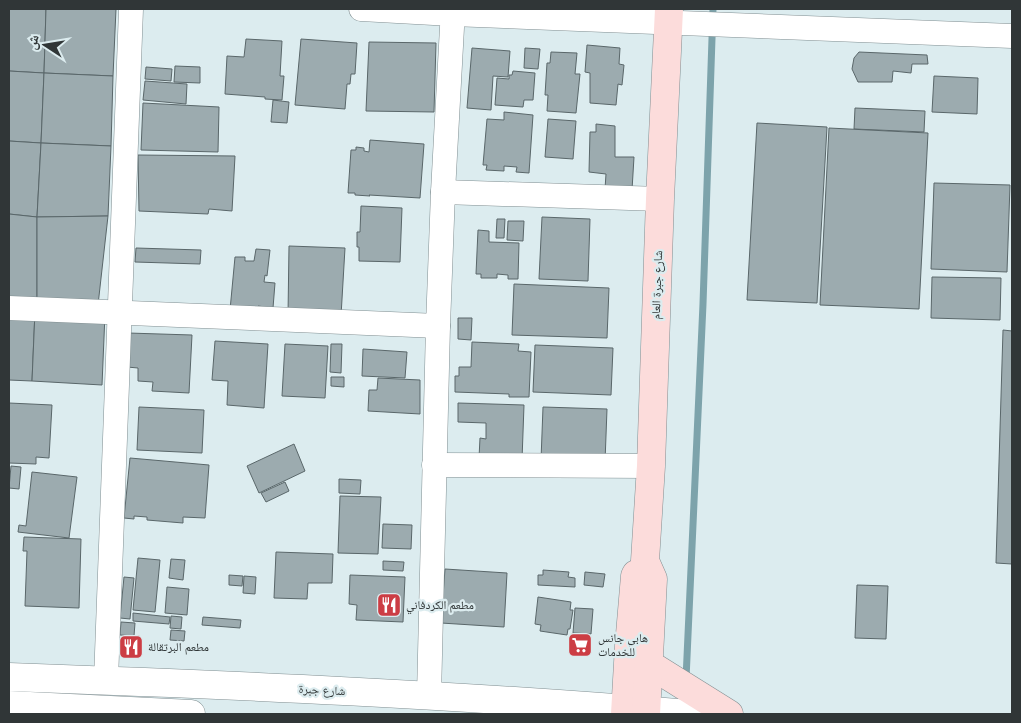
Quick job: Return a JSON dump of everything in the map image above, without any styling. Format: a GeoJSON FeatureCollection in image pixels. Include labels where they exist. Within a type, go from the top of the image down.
{"type":"FeatureCollection","features":[{"type":"Feature","properties":{"kind":"main road","name":"شارع جبرة العام"},"geometry":{"type":"LineString","coordinates":[[646,561],[668,16]]}},
{"type":"Feature","properties":{"kind":"main road"},"geometry":{"type":"LineString","coordinates":[[635,712],[649,664],[653,579],[646,561]]}},
{"type":"Feature","properties":{"kind":"main road"},"geometry":{"type":"LineString","coordinates":[[635,712],[635,576],[646,561]]}},
{"type":"Feature","properties":{"kind":"main road"},"geometry":{"type":"LineString","coordinates":[[649,664],[729,714]]}},
{"type":"Feature","properties":{"kind":"street"},"geometry":{"type":"LineString","coordinates":[[106,680],[131,9]]}},
{"type":"Feature","properties":{"kind":"street"},"geometry":{"type":"LineString","coordinates":[[361,9],[668,16],[1012,36]]}},
{"type":"Feature","properties":{"kind":"street"},"geometry":{"type":"LineString","coordinates":[[429,696],[438,326],[453,11]]}},
{"type":"Feature","properties":{"kind":"street"},"geometry":{"type":"LineString","coordinates":[[443,192],[660,198]]}},
{"type":"Feature","properties":{"kind":"street"},"geometry":{"type":"LineString","coordinates":[[9,308],[438,326]]}},
{"type":"Feature","properties":{"kind":"street"},"geometry":{"type":"LineString","coordinates":[[434,465],[651,466]]}},
{"type":"Feature","properties":{"kind":"street","name":"شارع جبرة"},"geometry":{"type":"LineString","coordinates":[[9,677],[429,696],[635,712],[689,714]]}},
{"type":"Feature","properties":{"kind":"street"},"geometry":{"type":"LineString","coordinates":[[63,711],[64,679]]}},
{"type":"Feature","properties":{"kind":"street"},"geometry":{"type":"LineString","coordinates":[[9,705],[63,711],[191,714]]}},
{"type":"Feature","properties":{"kind":"building"},"geometry":{"type":"Polygon","coordinates":[[[9,9],[46,9],[44,73],[9,71],[9,9]]]}},
{"type":"Feature","properties":{"kind":"building"},"geometry":{"type":"Polygon","coordinates":[[[46,9],[116,9],[113,76],[44,73],[46,9]]]}},
{"type":"Feature","properties":{"kind":"building"},"geometry":{"type":"Polygon","coordinates":[[[246,39],[282,41],[280,76],[284,76],[282,100],[225,94],[227,56],[244,57],[246,39]]]}},
{"type":"Feature","properties":{"kind":"building"},"geometry":{"type":"Polygon","coordinates":[[[301,39],[357,43],[355,74],[351,74],[350,84],[347,84],[345,109],[295,105],[301,39]]]}},
{"type":"Feature","properties":{"kind":"building"},"geometry":{"type":"Polygon","coordinates":[[[369,42],[436,43],[434,112],[366,111],[369,42]]]}},
{"type":"Feature","properties":{"kind":"building"},"geometry":{"type":"Polygon","coordinates":[[[587,45],[620,48],[619,64],[624,65],[622,85],[618,84],[616,105],[590,103],[590,73],[585,72],[587,45]]]}},
{"type":"Feature","properties":{"kind":"building"},"geometry":{"type":"Polygon","coordinates":[[[472,48],[510,51],[508,77],[493,76],[491,110],[467,108],[472,48]]]}},
{"type":"Feature","properties":{"kind":"building"},"geometry":{"type":"Polygon","coordinates":[[[525,48],[540,49],[538,69],[524,68],[525,48]]]}},
{"type":"Feature","properties":{"kind":"building"},"geometry":{"type":"Polygon","coordinates":[[[551,52],[577,53],[575,74],[580,74],[576,113],[547,111],[548,95],[545,95],[547,63],[550,63],[551,52]]]}},
{"type":"Feature","properties":{"kind":"building"},"geometry":{"type":"Polygon","coordinates":[[[859,52],[927,55],[928,64],[912,64],[911,73],[893,71],[892,82],[858,82],[852,69],[854,58],[859,52]]]}},
{"type":"Feature","properties":{"kind":"building"},"geometry":{"type":"Polygon","coordinates":[[[175,66],[200,67],[200,83],[174,82],[175,66]]]}},
{"type":"Feature","properties":{"kind":"building"},"geometry":{"type":"Polygon","coordinates":[[[146,67],[172,69],[171,81],[145,79],[146,67]]]}},
{"type":"Feature","properties":{"kind":"building"},"geometry":{"type":"Polygon","coordinates":[[[9,71],[44,73],[41,143],[9,141],[9,71]]]}},
{"type":"Feature","properties":{"kind":"building"},"geometry":{"type":"Polygon","coordinates":[[[513,71],[535,73],[533,100],[524,100],[523,107],[495,105],[497,78],[509,79],[509,75],[512,75],[513,71]]]}},
{"type":"Feature","properties":{"kind":"building"},"geometry":{"type":"Polygon","coordinates":[[[44,73],[113,76],[111,146],[41,143],[44,73]]]}},
{"type":"Feature","properties":{"kind":"building"},"geometry":{"type":"Polygon","coordinates":[[[934,76],[978,78],[977,114],[932,112],[934,76]]]}},
{"type":"Feature","properties":{"kind":"building"},"geometry":{"type":"Polygon","coordinates":[[[145,81],[187,84],[186,104],[143,100],[145,81]]]}},
{"type":"Feature","properties":{"kind":"building"},"geometry":{"type":"Polygon","coordinates":[[[273,100],[289,102],[287,123],[271,122],[273,100]]]}},
{"type":"Feature","properties":{"kind":"building"},"geometry":{"type":"Polygon","coordinates":[[[143,103],[219,107],[218,152],[141,150],[143,103]]]}},
{"type":"Feature","properties":{"kind":"building"},"geometry":{"type":"Polygon","coordinates":[[[855,108],[925,111],[924,132],[854,129],[855,108]]]}},
{"type":"Feature","properties":{"kind":"building"},"geometry":{"type":"Polygon","coordinates":[[[504,112],[533,115],[529,173],[516,172],[517,167],[504,166],[504,171],[486,170],[487,165],[483,165],[487,119],[504,120],[504,112]]]}},
{"type":"Feature","properties":{"kind":"building"},"geometry":{"type":"Polygon","coordinates":[[[548,119],[576,121],[573,159],[545,157],[548,119]]]}},
{"type":"Feature","properties":{"kind":"building"},"geometry":{"type":"Polygon","coordinates":[[[757,123],[827,127],[817,303],[747,300],[757,123]]]}},
{"type":"Feature","properties":{"kind":"building"},"geometry":{"type":"Polygon","coordinates":[[[596,124],[615,126],[615,157],[634,157],[632,190],[605,189],[606,174],[589,172],[590,132],[596,132],[596,124]]]}},
{"type":"Feature","properties":{"kind":"building"},"geometry":{"type":"Polygon","coordinates":[[[829,128],[928,133],[919,309],[820,305],[829,128]]]}},
{"type":"Feature","properties":{"kind":"building"},"geometry":{"type":"Polygon","coordinates":[[[370,140],[424,144],[420,198],[355,195],[355,193],[348,193],[351,150],[356,150],[356,147],[364,148],[364,151],[369,152],[370,140]]]}},
{"type":"Feature","properties":{"kind":"building"},"geometry":{"type":"Polygon","coordinates":[[[9,141],[41,143],[37,217],[9,214],[9,141]]]}},
{"type":"Feature","properties":{"kind":"building"},"geometry":{"type":"Polygon","coordinates":[[[41,143],[111,146],[108,216],[37,217],[41,143]]]}},
{"type":"Feature","properties":{"kind":"building"},"geometry":{"type":"Polygon","coordinates":[[[138,155],[235,156],[232,211],[209,209],[208,214],[139,211],[138,155]]]}},
{"type":"Feature","properties":{"kind":"building"},"geometry":{"type":"Polygon","coordinates":[[[934,183],[1010,185],[1007,272],[931,269],[934,183]]]}},
{"type":"Feature","properties":{"kind":"building"},"geometry":{"type":"Polygon","coordinates":[[[361,206],[402,208],[400,262],[359,261],[357,232],[360,232],[361,206]]]}},
{"type":"Feature","properties":{"kind":"building"},"geometry":{"type":"Polygon","coordinates":[[[9,214],[37,217],[37,302],[9,299],[9,214]]]}},
{"type":"Feature","properties":{"kind":"building"},"geometry":{"type":"Polygon","coordinates":[[[108,216],[98,305],[37,302],[37,217],[108,216]]]}},
{"type":"Feature","properties":{"kind":"building"},"geometry":{"type":"Polygon","coordinates":[[[542,217],[590,219],[588,281],[539,279],[542,217]]]}},
{"type":"Feature","properties":{"kind":"building"},"geometry":{"type":"Polygon","coordinates":[[[497,219],[505,219],[504,238],[496,238],[497,219]]]}},
{"type":"Feature","properties":{"kind":"building"},"geometry":{"type":"Polygon","coordinates":[[[508,221],[524,221],[523,241],[507,240],[508,221]]]}},
{"type":"Feature","properties":{"kind":"building"},"geometry":{"type":"Polygon","coordinates":[[[478,230],[489,231],[489,242],[519,243],[518,279],[508,279],[508,275],[497,274],[497,278],[481,278],[481,274],[476,274],[478,230]]]}},
{"type":"Feature","properties":{"kind":"building"},"geometry":{"type":"Polygon","coordinates":[[[289,246],[345,248],[341,316],[288,315],[289,246]]]}},
{"type":"Feature","properties":{"kind":"building"},"geometry":{"type":"Polygon","coordinates":[[[136,248],[201,250],[200,264],[135,262],[136,248]]]}},
{"type":"Feature","properties":{"kind":"building"},"geometry":{"type":"Polygon","coordinates":[[[256,249],[270,250],[267,276],[265,275],[264,282],[275,283],[273,308],[258,306],[257,312],[230,310],[235,257],[245,257],[245,261],[254,261],[256,249]]]}},
{"type":"Feature","properties":{"kind":"building"},"geometry":{"type":"Polygon","coordinates":[[[932,277],[1001,278],[1000,320],[931,318],[932,277]]]}},
{"type":"Feature","properties":{"kind":"building"},"geometry":{"type":"Polygon","coordinates":[[[514,284],[609,288],[607,338],[512,335],[514,284]]]}},
{"type":"Feature","properties":{"kind":"building"},"geometry":{"type":"Polygon","coordinates":[[[9,310],[35,311],[32,381],[9,380],[9,310]]]}},
{"type":"Feature","properties":{"kind":"building"},"geometry":{"type":"Polygon","coordinates":[[[35,311],[105,314],[102,385],[32,381],[35,311]]]}},
{"type":"Feature","properties":{"kind":"building"},"geometry":{"type":"Polygon","coordinates":[[[458,318],[472,318],[471,340],[458,339],[458,318]]]}},
{"type":"Feature","properties":{"kind":"building"},"geometry":{"type":"Polygon","coordinates":[[[1003,330],[1012,331],[1012,564],[996,563],[1003,330]]]}},
{"type":"Feature","properties":{"kind":"building"},"geometry":{"type":"Polygon","coordinates":[[[128,333],[192,335],[189,393],[152,391],[153,382],[138,381],[138,368],[127,367],[128,333]]]}},
{"type":"Feature","properties":{"kind":"building"},"geometry":{"type":"Polygon","coordinates":[[[215,341],[268,344],[264,408],[227,405],[228,381],[212,380],[215,341]]]}},
{"type":"Feature","properties":{"kind":"building"},"geometry":{"type":"Polygon","coordinates":[[[472,342],[519,344],[518,351],[531,352],[529,397],[509,397],[509,394],[455,392],[455,376],[459,376],[459,367],[471,367],[472,342]]]}},
{"type":"Feature","properties":{"kind":"building"},"geometry":{"type":"Polygon","coordinates":[[[285,344],[328,346],[325,398],[282,396],[285,344]]]}},
{"type":"Feature","properties":{"kind":"building"},"geometry":{"type":"Polygon","coordinates":[[[331,344],[342,344],[341,373],[330,372],[331,344]]]}},
{"type":"Feature","properties":{"kind":"building"},"geometry":{"type":"Polygon","coordinates":[[[535,345],[613,348],[611,395],[533,392],[535,345]]]}},
{"type":"Feature","properties":{"kind":"building"},"geometry":{"type":"Polygon","coordinates":[[[363,349],[407,352],[405,378],[362,376],[363,349]]]}},
{"type":"Feature","properties":{"kind":"building"},"geometry":{"type":"Polygon","coordinates":[[[331,377],[344,377],[344,387],[331,386],[331,377]]]}},
{"type":"Feature","properties":{"kind":"building"},"geometry":{"type":"Polygon","coordinates":[[[378,378],[420,380],[420,414],[368,411],[369,390],[377,390],[378,378]]]}},
{"type":"Feature","properties":{"kind":"building"},"geometry":{"type":"Polygon","coordinates":[[[9,403],[52,405],[49,458],[36,457],[36,464],[9,463],[9,403]]]}},
{"type":"Feature","properties":{"kind":"building"},"geometry":{"type":"Polygon","coordinates":[[[458,403],[524,405],[522,460],[479,458],[480,438],[486,439],[486,423],[458,422],[458,403]]]}},
{"type":"Feature","properties":{"kind":"building"},"geometry":{"type":"Polygon","coordinates":[[[139,407],[204,410],[202,453],[137,450],[139,407]]]}},
{"type":"Feature","properties":{"kind":"building"},"geometry":{"type":"Polygon","coordinates":[[[543,407],[607,409],[605,462],[541,460],[543,407]]]}},
{"type":"Feature","properties":{"kind":"building"},"geometry":{"type":"Polygon","coordinates":[[[294,444],[305,471],[259,493],[247,466],[294,444]]]}},
{"type":"Feature","properties":{"kind":"building"},"geometry":{"type":"Polygon","coordinates":[[[130,458],[209,465],[205,518],[183,517],[183,523],[147,520],[147,517],[134,516],[134,519],[124,518],[130,458]]]}},
{"type":"Feature","properties":{"kind":"building"},"geometry":{"type":"Polygon","coordinates":[[[11,466],[21,467],[19,489],[9,488],[11,466]]]}},
{"type":"Feature","properties":{"kind":"building"},"geometry":{"type":"Polygon","coordinates":[[[32,472],[77,477],[69,538],[18,532],[19,525],[26,526],[32,472]]]}},
{"type":"Feature","properties":{"kind":"building"},"geometry":{"type":"Polygon","coordinates":[[[339,479],[361,480],[360,494],[339,493],[339,479]]]}},
{"type":"Feature","properties":{"kind":"building"},"geometry":{"type":"Polygon","coordinates":[[[285,482],[289,491],[266,502],[261,493],[285,482]]]}},
{"type":"Feature","properties":{"kind":"building"},"geometry":{"type":"Polygon","coordinates":[[[340,496],[381,497],[378,554],[338,553],[340,496]]]}},
{"type":"Feature","properties":{"kind":"building"},"geometry":{"type":"Polygon","coordinates":[[[383,524],[412,525],[411,549],[382,548],[383,524]]]}},
{"type":"Feature","properties":{"kind":"building"},"geometry":{"type":"Polygon","coordinates":[[[24,537],[81,539],[79,608],[25,606],[27,551],[23,551],[24,537]]]}},
{"type":"Feature","properties":{"kind":"building"},"geometry":{"type":"Polygon","coordinates":[[[276,552],[333,554],[332,583],[308,583],[307,599],[274,598],[276,552]]]}},
{"type":"Feature","properties":{"kind":"building"},"geometry":{"type":"Polygon","coordinates":[[[138,558],[160,560],[155,612],[133,610],[138,558]]]}},
{"type":"Feature","properties":{"kind":"building"},"geometry":{"type":"Polygon","coordinates":[[[171,559],[185,560],[183,580],[169,578],[171,559]]]}},
{"type":"Feature","properties":{"kind":"building"},"geometry":{"type":"Polygon","coordinates":[[[383,561],[404,562],[403,571],[383,570],[383,561]]]}},
{"type":"Feature","properties":{"kind":"building"},"geometry":{"type":"Polygon","coordinates":[[[445,569],[507,573],[504,627],[441,623],[445,569]]]}},
{"type":"Feature","properties":{"kind":"building"},"geometry":{"type":"Polygon","coordinates":[[[543,570],[569,572],[568,577],[575,578],[575,587],[538,585],[538,575],[543,575],[543,570]]]}},
{"type":"Feature","properties":{"kind":"building"},"geometry":{"type":"Polygon","coordinates":[[[585,572],[605,574],[603,587],[584,585],[585,572]]]}},
{"type":"Feature","properties":{"kind":"building"},"geometry":{"type":"Polygon","coordinates":[[[229,575],[243,576],[242,586],[229,585],[229,575]]]}},
{"type":"Feature","properties":{"kind":"building"},"geometry":{"type":"Polygon","coordinates":[[[350,575],[405,577],[403,622],[356,620],[357,605],[349,604],[350,575]]]}},
{"type":"Feature","properties":{"kind":"building"},"geometry":{"type":"Polygon","coordinates":[[[244,576],[256,577],[255,594],[243,593],[244,576]]]}},
{"type":"Feature","properties":{"kind":"building"},"geometry":{"type":"Polygon","coordinates":[[[124,577],[134,578],[130,619],[120,618],[124,577]]]}},
{"type":"Feature","properties":{"kind":"building"},"geometry":{"type":"Polygon","coordinates":[[[857,585],[888,586],[886,639],[855,638],[857,585]]]}},
{"type":"Feature","properties":{"kind":"building"},"geometry":{"type":"Polygon","coordinates":[[[167,587],[189,589],[187,615],[165,613],[167,587]]]}},
{"type":"Feature","properties":{"kind":"building"},"geometry":{"type":"Polygon","coordinates":[[[538,597],[571,602],[570,610],[573,610],[570,629],[568,629],[567,635],[540,631],[541,625],[535,624],[538,597]]]}},
{"type":"Feature","properties":{"kind":"building"},"geometry":{"type":"Polygon","coordinates":[[[575,608],[593,609],[591,634],[573,633],[575,608]]]}},
{"type":"Feature","properties":{"kind":"building"},"geometry":{"type":"Polygon","coordinates":[[[133,613],[170,617],[169,624],[133,621],[133,613]]]}},
{"type":"Feature","properties":{"kind":"building"},"geometry":{"type":"Polygon","coordinates":[[[171,616],[182,617],[181,629],[170,628],[171,616]]]}},
{"type":"Feature","properties":{"kind":"building"},"geometry":{"type":"Polygon","coordinates":[[[203,617],[241,620],[240,628],[202,625],[203,617]]]}},
{"type":"Feature","properties":{"kind":"building"},"geometry":{"type":"Polygon","coordinates":[[[121,622],[135,623],[134,636],[120,635],[121,622]]]}},
{"type":"Feature","properties":{"kind":"building"},"geometry":{"type":"Polygon","coordinates":[[[171,630],[185,631],[184,641],[170,640],[171,630]]]}},
{"type":"Feature","properties":{"kind":"waterway"},"geometry":{"type":"LineString","coordinates":[[686,679],[703,304],[713,9]]}},
{"type":"Feature","properties":{"kind":"place","name":"مطعم الكردفاني"},"geometry":{"type":"Point","coordinates":[389,605]}},
{"type":"Feature","properties":{"kind":"place","name":"هابي جانس للخدمات"},"geometry":{"type":"Point","coordinates":[580,645]}},
{"type":"Feature","properties":{"kind":"place","name":"مطعم البرتقالة"},"geometry":{"type":"Point","coordinates":[131,647]}}]}
